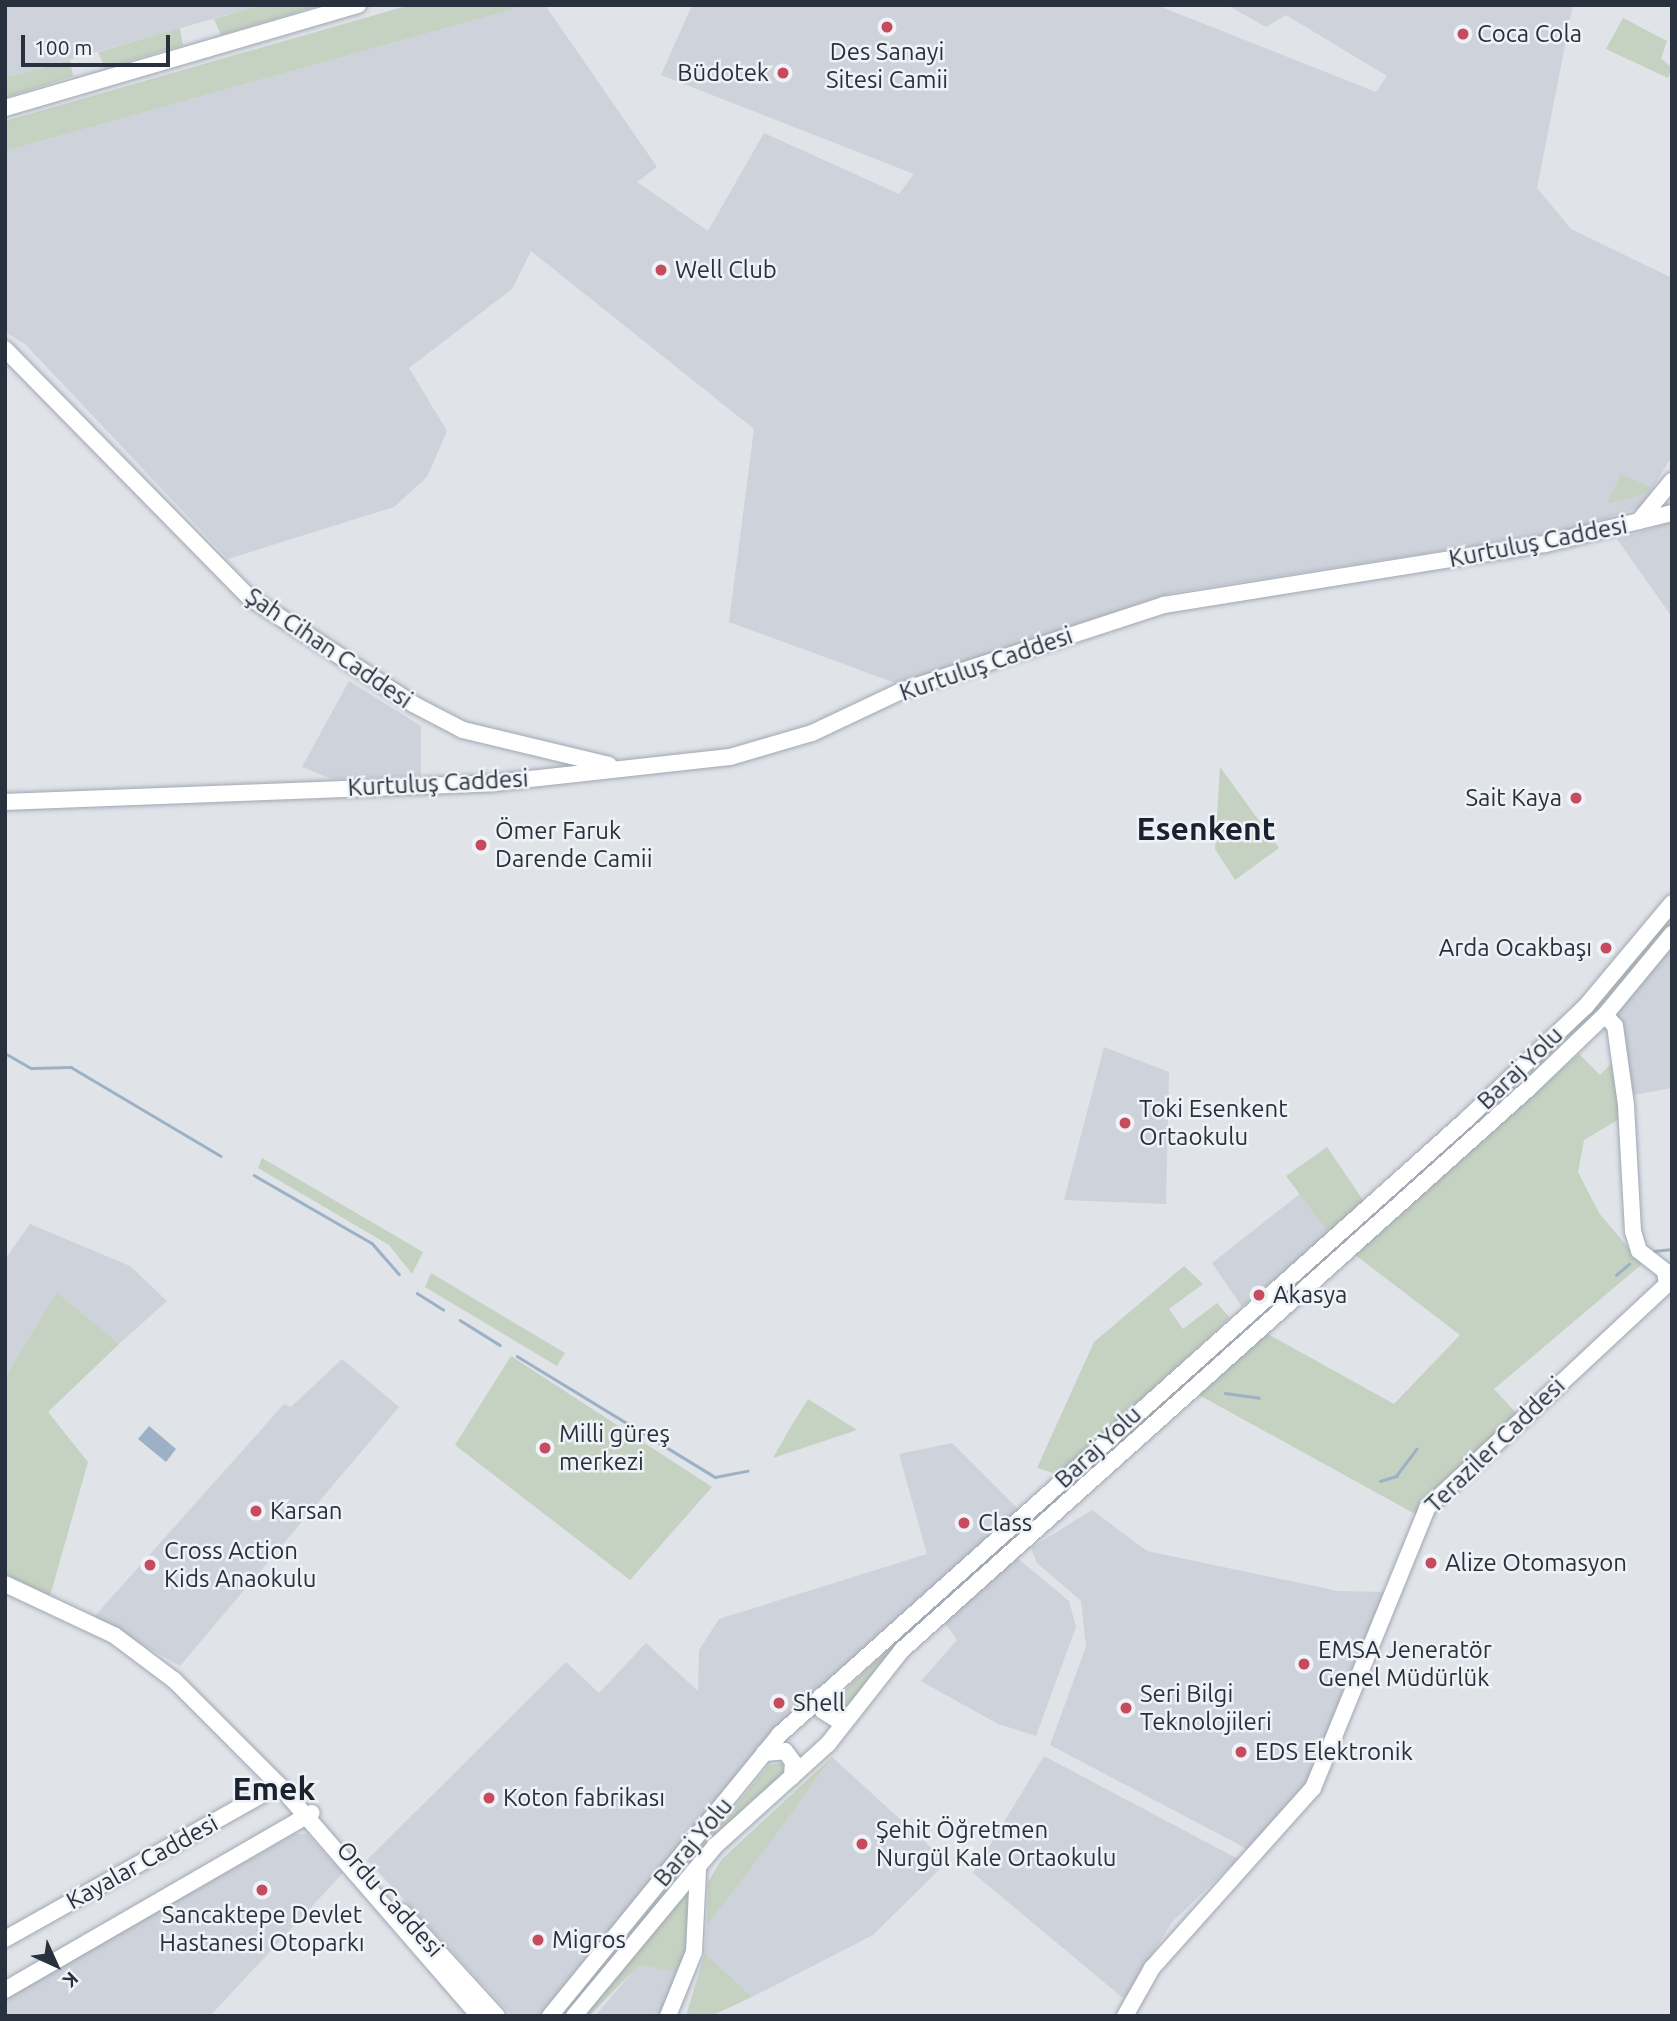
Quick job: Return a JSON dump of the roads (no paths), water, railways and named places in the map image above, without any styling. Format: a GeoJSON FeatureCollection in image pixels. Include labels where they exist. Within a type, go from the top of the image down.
{"type":"FeatureCollection","features":[{"type":"Feature","properties":{"kind":"main road"},"geometry":{"type":"LineString","coordinates":[[5,108],[358,5]]}},
{"type":"Feature","properties":{"kind":"main road","name":"Şah Cihan Caddesi"},"geometry":{"type":"LineString","coordinates":[[5,349],[249,597],[413,705],[463,730],[535,750],[618,766]]}},
{"type":"Feature","properties":{"kind":"main road"},"geometry":{"type":"LineString","coordinates":[[1666,487],[1662,505],[1670,515]]}},
{"type":"Feature","properties":{"kind":"main road","name":"Kurtuluş Caddesi"},"geometry":{"type":"LineString","coordinates":[[1639,522],[1666,487]]}},
{"type":"Feature","properties":{"kind":"main road","name":"Kurtuluş Caddesi"},"geometry":{"type":"LineString","coordinates":[[5,802],[527,780],[764,749],[901,691],[1164,605],[1545,544],[1670,515]]}},
{"type":"Feature","properties":{"kind":"main road"},"geometry":{"type":"LineString","coordinates":[[527,780],[545,765],[535,750]]}},
{"type":"Feature","properties":{"kind":"main road","name":"Baraj Yolu"},"geometry":{"type":"LineString","coordinates":[[551,2016],[764,1753],[821,1696],[1586,1006],[1672,903]]}},
{"type":"Feature","properties":{"kind":"main road","name":"Baraj Yolu"},"geometry":{"type":"LineString","coordinates":[[573,2016],[700,1865],[792,1777],[842,1723],[902,1650],[1605,1015],[1672,934]]}},
{"type":"Feature","properties":{"kind":"main road","name":"Teraziler Caddesi"},"geometry":{"type":"LineString","coordinates":[[1125,2016],[1152,1968],[1269,1844],[1313,1788],[1427,1508],[1667,1284],[1665,1271],[1639,1251],[1633,1231],[1626,1105],[1615,1026],[1605,1015]]}},
{"type":"Feature","properties":{"kind":"main road"},"geometry":{"type":"LineString","coordinates":[[1244,1314],[1257,1329]]}},
{"type":"Feature","properties":{"kind":"main road","name":"Ordu Caddesi"},"geometry":{"type":"LineString","coordinates":[[5,1584],[114,1636],[174,1680],[309,1816],[497,2016]]}},
{"type":"Feature","properties":{"kind":"main road"},"geometry":{"type":"LineString","coordinates":[[821,1696],[823,1711],[842,1723]]}},
{"type":"Feature","properties":{"kind":"main road"},"geometry":{"type":"LineString","coordinates":[[764,1753],[785,1751],[793,1762],[792,1777]]}},
{"type":"Feature","properties":{"kind":"main road","name":"Kayalar Caddesi"},"geometry":{"type":"LineString","coordinates":[[5,1938],[279,1785]]}},
{"type":"Feature","properties":{"kind":"main road"},"geometry":{"type":"LineString","coordinates":[[5,1990],[309,1816]]}},
{"type":"Feature","properties":{"kind":"main road","name":"Ordu Caddesi"},"geometry":{"type":"LineString","coordinates":[[309,1816],[479,2016]]}},
{"type":"Feature","properties":{"kind":"main road"},"geometry":{"type":"LineString","coordinates":[[668,2016],[694,1952],[700,1865]]}},
{"type":"Feature","properties":{"kind":"water"},"geometry":{"type":"Polygon","coordinates":[[[149,1426],[176,1449],[166,1462],[138,1439],[149,1426]]]}},
{"type":"Feature","properties":{"kind":"waterway"},"geometry":{"type":"LineString","coordinates":[[5,1053],[31,1068],[71,1067],[221,1156]]}},
{"type":"Feature","properties":{"kind":"waterway"},"geometry":{"type":"LineString","coordinates":[[254,1175],[372,1243],[399,1274]]}},
{"type":"Feature","properties":{"kind":"waterway"},"geometry":{"type":"LineString","coordinates":[[1654,1251],[1672,1249]]}},
{"type":"Feature","properties":{"kind":"waterway"},"geometry":{"type":"LineString","coordinates":[[1616,1275],[1629,1264]]}},
{"type":"Feature","properties":{"kind":"waterway"},"geometry":{"type":"LineString","coordinates":[[417,1293],[443,1309]]}},
{"type":"Feature","properties":{"kind":"waterway"},"geometry":{"type":"LineString","coordinates":[[460,1320],[500,1345]]}},
{"type":"Feature","properties":{"kind":"waterway"},"geometry":{"type":"LineString","coordinates":[[517,1356],[715,1477],[747,1471]]}},
{"type":"Feature","properties":{"kind":"waterway"},"geometry":{"type":"LineString","coordinates":[[1225,1393],[1259,1398]]}},
{"type":"Feature","properties":{"kind":"waterway"},"geometry":{"type":"LineString","coordinates":[[1380,1481],[1396,1476],[1416,1449]]}},
{"type":"Feature","properties":{"kind":"place","name":"Des Sanayi Sitesi Camii"},"geometry":{"type":"Point","coordinates":[887,27]}},
{"type":"Feature","properties":{"kind":"place","name":"Coca Cola"},"geometry":{"type":"Point","coordinates":[1463,34]}},
{"type":"Feature","properties":{"kind":"place","name":"Büdotek"},"geometry":{"type":"Point","coordinates":[783,73]}},
{"type":"Feature","properties":{"kind":"place","name":"Well Club"},"geometry":{"type":"Point","coordinates":[661,270]}},
{"type":"Feature","properties":{"kind":"place","name":"Sait Kaya"},"geometry":{"type":"Point","coordinates":[1576,798]}},
{"type":"Feature","properties":{"kind":"place","name":"Ömer Faruk Darende Camii"},"geometry":{"type":"Point","coordinates":[481,845]}},
{"type":"Feature","properties":{"kind":"place","name":"Arda Ocakbaşı"},"geometry":{"type":"Point","coordinates":[1606,948]}},
{"type":"Feature","properties":{"kind":"place","name":"Toki Esenkent Ortaokulu"},"geometry":{"type":"Point","coordinates":[1125,1123]}},
{"type":"Feature","properties":{"kind":"place","name":"Akasya"},"geometry":{"type":"Point","coordinates":[1259,1295]}},
{"type":"Feature","properties":{"kind":"place","name":"Milli güreş merkezi"},"geometry":{"type":"Point","coordinates":[545,1448]}},
{"type":"Feature","properties":{"kind":"place","name":"Karsan"},"geometry":{"type":"Point","coordinates":[256,1511]}},
{"type":"Feature","properties":{"kind":"place","name":"Class"},"geometry":{"type":"Point","coordinates":[964,1523]}},
{"type":"Feature","properties":{"kind":"place","name":"Alize Otomasyon"},"geometry":{"type":"Point","coordinates":[1431,1563]}},
{"type":"Feature","properties":{"kind":"place","name":"Cross Action Kids Anaokulu"},"geometry":{"type":"Point","coordinates":[150,1565]}},
{"type":"Feature","properties":{"kind":"place","name":"EMSA Jeneratör Genel Müdürlük"},"geometry":{"type":"Point","coordinates":[1304,1664]}},
{"type":"Feature","properties":{"kind":"place","name":"Shell"},"geometry":{"type":"Point","coordinates":[779,1703]}},
{"type":"Feature","properties":{"kind":"place","name":"Seri Bilgi Teknolojileri"},"geometry":{"type":"Point","coordinates":[1126,1708]}},
{"type":"Feature","properties":{"kind":"place","name":"EDS Elektronik"},"geometry":{"type":"Point","coordinates":[1241,1752]}},
{"type":"Feature","properties":{"kind":"place","name":"Koton fabrikası"},"geometry":{"type":"Point","coordinates":[489,1798]}},
{"type":"Feature","properties":{"kind":"place","name":"Şehit Öğretmen Nurgül Kale Ortaokulu"},"geometry":{"type":"Point","coordinates":[862,1844]}},
{"type":"Feature","properties":{"kind":"place","name":"Sancaktepe Devlet Hastanesi Otoparkı"},"geometry":{"type":"Point","coordinates":[262,1890]}},
{"type":"Feature","properties":{"kind":"place","name":"Migros"},"geometry":{"type":"Point","coordinates":[538,1940]}},
{"type":"Feature","properties":{"kind":"district","name":"Esenkent"},"geometry":{"type":"Point","coordinates":[1206,828]}},
{"type":"Feature","properties":{"kind":"district","name":"Emek"},"geometry":{"type":"Point","coordinates":[274,1788]}}]}
